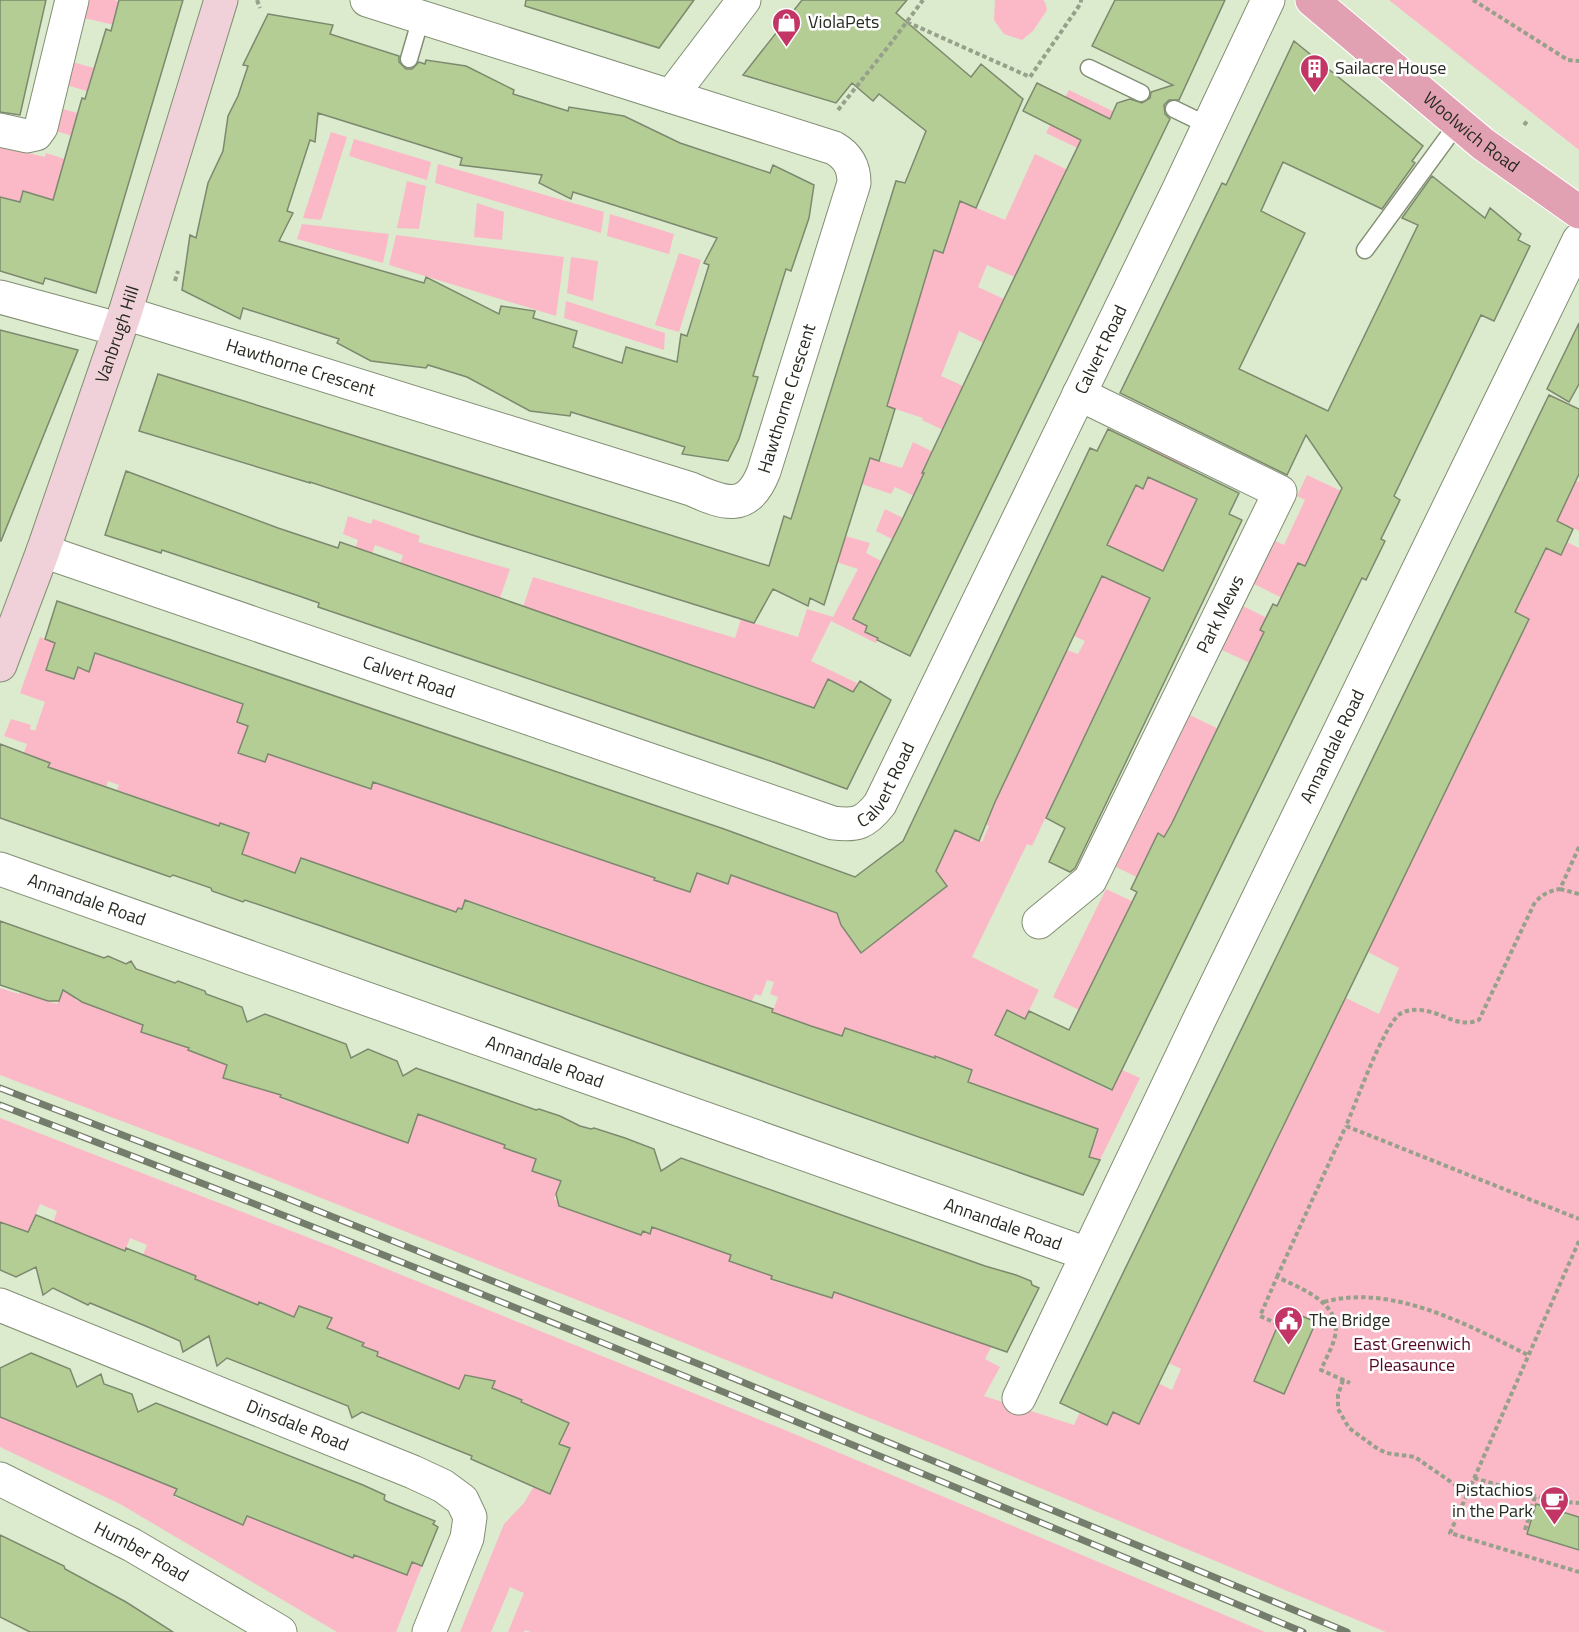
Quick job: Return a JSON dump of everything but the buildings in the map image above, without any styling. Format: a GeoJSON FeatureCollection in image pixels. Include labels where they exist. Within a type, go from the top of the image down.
{"type":"FeatureCollection","features":[{"type":"Feature","properties":{"kind":"main road","name":"Woolwich Road"},"geometry":{"type":"LineString","coordinates":[[1312,0],[1499,156],[1579,212]]}},
{"type":"Feature","properties":{"kind":"street"},"geometry":{"type":"LineString","coordinates":[[0,129],[27,136],[36,134],[41,127],[72,0]]}},
{"type":"Feature","properties":{"kind":"street","name":"Vanbrugh Hill"},"geometry":{"type":"LineString","coordinates":[[0,664],[43,551],[114,319],[221,0]]}},
{"type":"Feature","properties":{"kind":"street","name":"Hawthorne Crescent"},"geometry":{"type":"LineString","coordinates":[[114,319],[691,489],[716,500],[743,501],[751,495],[764,471],[854,183],[854,174],[847,158],[834,148],[367,0]]}},
{"type":"Feature","properties":{"kind":"street"},"geometry":{"type":"LineString","coordinates":[[671,96],[744,0]]}},
{"type":"Feature","properties":{"kind":"street","name":"Calvert Road"},"geometry":{"type":"LineString","coordinates":[[43,551],[833,823],[849,825],[862,822],[880,804],[1268,0]]}},
{"type":"Feature","properties":{"kind":"street","name":"Annandale Road"},"geometry":{"type":"LineString","coordinates":[[1019,1398],[1202,1014],[1579,240]]}},
{"type":"Feature","properties":{"kind":"street"},"geometry":{"type":"LineString","coordinates":[[0,297],[114,319]]}},
{"type":"Feature","properties":{"kind":"street","name":"Park Mews"},"geometry":{"type":"LineString","coordinates":[[1039,922],[1090,880],[1280,492],[1079,394]]}},
{"type":"Feature","properties":{"kind":"street","name":"Annandale Road"},"geometry":{"type":"LineString","coordinates":[[0,869],[1088,1254]]}},
{"type":"Feature","properties":{"kind":"street","name":"Dinsdale Road"},"geometry":{"type":"LineString","coordinates":[[0,1305],[413,1472],[443,1486],[462,1500],[470,1517],[467,1538],[429,1632]]}},
{"type":"Feature","properties":{"kind":"street","name":"Humber Road"},"geometry":{"type":"LineString","coordinates":[[0,1479],[132,1545],[280,1632]]}},
{"type":"Feature","properties":{"kind":"lane"},"geometry":{"type":"LineString","coordinates":[[409,59],[421,18]]}},
{"type":"Feature","properties":{"kind":"lane"},"geometry":{"type":"LineString","coordinates":[[1089,68],[1141,93]]}},
{"type":"Feature","properties":{"kind":"lane"},"geometry":{"type":"LineString","coordinates":[[1174,109],[1209,126]]}},
{"type":"Feature","properties":{"kind":"lane"},"geometry":{"type":"LineString","coordinates":[[1365,250],[1458,123]]}},
{"type":"Feature","properties":{"kind":"path"},"geometry":{"type":"LineString","coordinates":[[257,0],[260,8]]}},
{"type":"Feature","properties":{"kind":"path"},"geometry":{"type":"LineString","coordinates":[[838,110],[922,0]]}},
{"type":"Feature","properties":{"kind":"path"},"geometry":{"type":"LineString","coordinates":[[907,22],[1030,77],[1081,0]]}},
{"type":"Feature","properties":{"kind":"path"},"geometry":{"type":"LineString","coordinates":[[1473,0],[1568,60],[1579,61]]}},
{"type":"Feature","properties":{"kind":"path"},"geometry":{"type":"LineString","coordinates":[[1524,125],[1528,120]]}},
{"type":"Feature","properties":{"kind":"path"},"geometry":{"type":"LineString","coordinates":[[175,281],[178,271]]}},
{"type":"Feature","properties":{"kind":"path"},"geometry":{"type":"LineString","coordinates":[[1560,889],[1579,847]]}},
{"type":"Feature","properties":{"kind":"path"},"geometry":{"type":"LineString","coordinates":[[1278,1324],[1260,1316],[1346,1126],[1386,1030],[1401,1014],[1415,1010],[1434,1013],[1460,1023],[1469,1024],[1479,1020],[1534,904],[1540,896],[1550,890],[1560,889],[1579,894]]}},
{"type":"Feature","properties":{"kind":"path"},"geometry":{"type":"LineString","coordinates":[[1346,1126],[1579,1219]]}},
{"type":"Feature","properties":{"kind":"path"},"geometry":{"type":"LineString","coordinates":[[1579,1241],[1450,1533],[1579,1572]]}},
{"type":"Feature","properties":{"kind":"path"},"geometry":{"type":"LineString","coordinates":[[1277,1277],[1312,1293],[1324,1302],[1333,1316],[1336,1329],[1321,1370],[1350,1383]]}},
{"type":"Feature","properties":{"kind":"path"},"geometry":{"type":"LineString","coordinates":[[1324,1302],[1342,1297],[1361,1297],[1407,1304],[1459,1321],[1528,1355]]}},
{"type":"Feature","properties":{"kind":"path"},"geometry":{"type":"LineString","coordinates":[[1342,1380],[1338,1395],[1338,1408],[1349,1428],[1375,1448],[1386,1453],[1415,1457],[1467,1493]]}},
{"type":"Feature","properties":{"kind":"path"},"geometry":{"type":"LineString","coordinates":[[1474,1478],[1535,1497],[1579,1503]]}},
{"type":"Feature","properties":{"kind":"path"},"geometry":{"type":"LineString","coordinates":[[1525,1530],[1535,1497]]}},
{"type":"Feature","properties":{"kind":"green space"},"geometry":{"type":"Polygon","coordinates":[[[90,0],[114,0],[141,8],[114,25],[84,18],[90,0]]]}},
{"type":"Feature","properties":{"kind":"green space"},"geometry":{"type":"Polygon","coordinates":[[[995,0],[1043,0],[1047,10],[1033,31],[1022,40],[1004,34],[994,20],[995,0]]]}},
{"type":"Feature","properties":{"kind":"green space"},"geometry":{"type":"Polygon","coordinates":[[[1389,0],[1579,0],[1579,150],[1389,0]]]}},
{"type":"Feature","properties":{"kind":"green space"},"geometry":{"type":"Polygon","coordinates":[[[72,62],[94,68],[119,82],[92,74],[87,91],[66,85],[72,62]]]}},
{"type":"Feature","properties":{"kind":"green space"},"geometry":{"type":"Polygon","coordinates":[[[1069,90],[1129,119],[1105,161],[1046,133],[1069,90]]]}},
{"type":"Feature","properties":{"kind":"green space"},"geometry":{"type":"Polygon","coordinates":[[[59,108],[92,117],[85,140],[53,130],[59,108]]]}},
{"type":"Feature","properties":{"kind":"green space"},"geometry":{"type":"Polygon","coordinates":[[[331,132],[347,137],[321,220],[303,218],[331,132]]]}},
{"type":"Feature","properties":{"kind":"green space"},"geometry":{"type":"Polygon","coordinates":[[[354,139],[431,162],[427,180],[349,156],[354,139]]]}},
{"type":"Feature","properties":{"kind":"green space"},"geometry":{"type":"Polygon","coordinates":[[[0,146],[45,157],[46,153],[90,167],[20,246],[35,194],[23,191],[14,222],[3,203],[4,198],[0,197],[0,146]]]}},
{"type":"Feature","properties":{"kind":"green space"},"geometry":{"type":"Polygon","coordinates":[[[1035,154],[1078,175],[1017,278],[987,265],[978,287],[1004,299],[984,343],[959,331],[941,376],[963,386],[943,430],[922,420],[923,418],[886,406],[934,251],[943,253],[960,201],[1005,220],[1035,154]]]}},
{"type":"Feature","properties":{"kind":"green space"},"geometry":{"type":"Polygon","coordinates":[[[438,164],[604,212],[601,233],[435,183],[438,164]]]}},
{"type":"Feature","properties":{"kind":"green space"},"geometry":{"type":"Polygon","coordinates":[[[407,181],[426,186],[419,229],[397,228],[407,181]]]}},
{"type":"Feature","properties":{"kind":"green space"},"geometry":{"type":"Polygon","coordinates":[[[477,203],[504,212],[502,240],[474,237],[477,203]]]}},
{"type":"Feature","properties":{"kind":"green space"},"geometry":{"type":"Polygon","coordinates":[[[610,214],[674,234],[669,254],[607,236],[610,214]]]}},
{"type":"Feature","properties":{"kind":"green space"},"geometry":{"type":"Polygon","coordinates":[[[302,224],[389,234],[383,263],[297,239],[302,224]]]}},
{"type":"Feature","properties":{"kind":"green space"},"geometry":{"type":"Polygon","coordinates":[[[396,235],[564,257],[556,316],[389,265],[396,235]]]}},
{"type":"Feature","properties":{"kind":"green space"},"geometry":{"type":"Polygon","coordinates":[[[679,253],[701,260],[679,332],[655,325],[679,253]]]}},
{"type":"Feature","properties":{"kind":"green space"},"geometry":{"type":"Polygon","coordinates":[[[571,257],[598,261],[593,301],[567,293],[571,257]]]}},
{"type":"Feature","properties":{"kind":"green space"},"geometry":{"type":"Polygon","coordinates":[[[566,301],[665,333],[664,350],[564,318],[566,301]]]}},
{"type":"Feature","properties":{"kind":"green space"},"geometry":{"type":"Polygon","coordinates":[[[913,442],[959,465],[914,496],[895,487],[891,494],[862,484],[870,458],[902,468],[913,442]]]}},
{"type":"Feature","properties":{"kind":"green space"},"geometry":{"type":"Polygon","coordinates":[[[1150,445],[1190,464],[1178,490],[1197,499],[1032,846],[1027,844],[972,957],[1039,990],[1025,1019],[1007,1010],[997,1031],[1014,1044],[1111,1091],[1122,1070],[1140,1078],[1100,1160],[958,1111],[972,1072],[935,1057],[920,1097],[905,1048],[861,1033],[831,1066],[762,1041],[778,997],[770,994],[774,982],[767,980],[761,996],[755,994],[752,1001],[742,998],[733,1023],[726,992],[695,981],[684,1013],[667,1008],[678,975],[649,965],[621,991],[632,959],[618,954],[614,964],[574,975],[585,942],[555,931],[543,964],[528,958],[540,926],[508,914],[504,924],[484,917],[487,907],[466,900],[462,909],[458,908],[450,931],[377,902],[382,886],[353,876],[347,891],[329,868],[301,858],[295,873],[242,854],[249,833],[220,823],[212,845],[204,821],[117,790],[119,785],[108,781],[100,805],[48,767],[50,763],[22,758],[27,744],[4,736],[11,719],[31,725],[30,729],[35,731],[45,702],[20,693],[40,637],[55,643],[47,670],[74,679],[78,667],[89,671],[96,654],[243,705],[248,726],[239,752],[275,735],[369,749],[357,785],[370,790],[373,781],[534,805],[524,834],[572,850],[663,854],[654,880],[690,892],[699,866],[712,878],[728,884],[731,875],[837,913],[841,925],[861,953],[947,886],[910,836],[955,830],[982,842],[989,826],[962,812],[991,810],[995,802],[972,790],[999,793],[1012,766],[988,755],[996,739],[1020,749],[1037,715],[1017,695],[1041,706],[1057,671],[1051,658],[1061,663],[1067,650],[1078,654],[1085,641],[1050,625],[1078,564],[1118,583],[1120,551],[1107,545],[1128,502],[1119,477],[1143,488],[1158,457],[1147,451],[1150,445]]]}},
{"type":"Feature","properties":{"kind":"green space"},"geometry":{"type":"Polygon","coordinates":[[[1307,475],[1341,491],[1313,548],[1292,603],[1254,584],[1275,541],[1284,545],[1305,500],[1297,496],[1307,475]]]}},
{"type":"Feature","properties":{"kind":"green space"},"geometry":{"type":"Polygon","coordinates":[[[1567,477],[1579,482],[1579,531],[1537,511],[1567,477]]]}},
{"type":"Feature","properties":{"kind":"green space"},"geometry":{"type":"Polygon","coordinates":[[[885,509],[903,518],[902,544],[876,531],[885,509]]]}},
{"type":"Feature","properties":{"kind":"green space"},"geometry":{"type":"Polygon","coordinates":[[[348,516],[371,524],[373,519],[420,536],[418,542],[510,569],[494,615],[437,606],[446,578],[418,568],[408,597],[391,590],[403,555],[375,545],[363,580],[346,575],[358,540],[343,534],[348,516]]]}},
{"type":"Feature","properties":{"kind":"green space"},"geometry":{"type":"Polygon","coordinates":[[[838,534],[870,543],[866,553],[881,561],[875,575],[865,632],[878,638],[876,643],[831,621],[811,661],[857,683],[853,692],[828,680],[817,764],[811,776],[776,764],[797,701],[782,697],[774,722],[756,716],[764,690],[729,678],[719,704],[710,700],[718,674],[646,649],[619,669],[628,643],[523,607],[533,577],[735,638],[741,619],[798,637],[807,609],[833,617],[858,569],[830,560],[838,534]]]}},
{"type":"Feature","properties":{"kind":"green space","name":"East Greenwich Pleasaunce"},"geometry":{"type":"Polygon","coordinates":[[[1567,542],[1579,548],[1579,1632],[1386,1632],[949,1450],[620,1317],[251,1170],[0,1075],[0,988],[19,994],[20,991],[51,986],[46,1001],[57,1004],[63,990],[77,996],[75,1000],[86,1004],[88,1000],[157,987],[141,1032],[153,1037],[157,1028],[192,1040],[188,1050],[201,1054],[222,1043],[215,1061],[227,1065],[223,1078],[285,1084],[279,1098],[293,1103],[299,1089],[315,1110],[408,1143],[425,1094],[511,1127],[504,1148],[536,1159],[532,1171],[559,1181],[565,1170],[554,1199],[558,1201],[559,1206],[641,1235],[643,1231],[650,1233],[652,1227],[663,1231],[673,1201],[731,1255],[729,1261],[774,1270],[771,1280],[785,1285],[789,1275],[834,1291],[1007,1317],[985,1359],[1000,1367],[984,1396],[1074,1425],[1080,1412],[1107,1425],[1113,1412],[1139,1424],[1152,1397],[1116,1380],[1123,1366],[1172,1390],[1181,1369],[1169,1363],[1202,1294],[1166,1277],[1207,1283],[1220,1257],[1184,1239],[1193,1221],[1229,1238],[1286,1121],[1250,1104],[1254,1094],[1291,1111],[1308,1075],[1281,1039],[1317,1057],[1346,998],[1379,1014],[1399,968],[1368,952],[1377,932],[1342,915],[1383,921],[1396,893],[1369,858],[1405,875],[1419,847],[1383,829],[1387,821],[1423,838],[1441,801],[1414,766],[1450,783],[1463,756],[1427,739],[1432,730],[1467,747],[1485,710],[1449,693],[1494,692],[1507,665],[1493,658],[1516,647],[1529,620],[1514,612],[1540,546],[1561,555],[1567,542]]]}},
{"type":"Feature","properties":{"kind":"green space"},"geometry":{"type":"Polygon","coordinates":[[[1243,606],[1267,618],[1261,631],[1288,644],[1250,663],[1222,650],[1243,606]]]}},
{"type":"Feature","properties":{"kind":"green space"},"geometry":{"type":"Polygon","coordinates":[[[1190,715],[1241,740],[1214,736],[1201,762],[1216,791],[1193,780],[1181,805],[1195,834],[1171,823],[1164,837],[1158,833],[1143,880],[1116,867],[1190,715]]]}},
{"type":"Feature","properties":{"kind":"green space"},"geometry":{"type":"Polygon","coordinates":[[[1106,889],[1157,913],[1079,1010],[1053,997],[1106,889]]]}},
{"type":"Feature","properties":{"kind":"green space"},"geometry":{"type":"Polygon","coordinates":[[[0,1118],[330,1246],[785,1430],[1265,1632],[531,1632],[525,1630],[524,1632],[508,1632],[524,1593],[510,1587],[491,1632],[460,1632],[504,1524],[524,1503],[559,1444],[568,1423],[513,1422],[522,1400],[492,1388],[494,1381],[465,1375],[456,1394],[371,1370],[378,1352],[362,1346],[320,1346],[331,1318],[299,1306],[288,1333],[269,1325],[275,1309],[260,1302],[258,1305],[242,1298],[235,1316],[211,1286],[143,1255],[147,1245],[130,1238],[119,1266],[101,1259],[107,1244],[53,1223],[57,1211],[40,1204],[28,1232],[0,1222],[0,1118]]]}},
{"type":"Feature","properties":{"kind":"green space"},"geometry":{"type":"Polygon","coordinates":[[[0,1417],[177,1488],[174,1497],[191,1503],[205,1470],[363,1533],[372,1561],[406,1575],[412,1562],[422,1566],[396,1632],[337,1632],[120,1504],[0,1447],[0,1417]]]}},
{"type":"Feature","properties":{"kind":"railway"},"geometry":{"type":"LineString","coordinates":[[0,1088],[276,1194],[711,1369],[1347,1632]]}},
{"type":"Feature","properties":{"kind":"railway"},"geometry":{"type":"LineString","coordinates":[[0,1105],[164,1168],[654,1364],[1303,1632]]}},
{"type":"Feature","properties":{"kind":"place","name":"ViolaPets"},"geometry":{"type":"Point","coordinates":[787,48]}},
{"type":"Feature","properties":{"kind":"place","name":"Sailacre House"},"geometry":{"type":"Point","coordinates":[1314,94]}},
{"type":"Feature","properties":{"kind":"place","name":"The Bridge"},"geometry":{"type":"Point","coordinates":[1288,1346]}},
{"type":"Feature","properties":{"kind":"place","name":"Pistachios in the Park"},"geometry":{"type":"Point","coordinates":[1554,1526]}}]}
